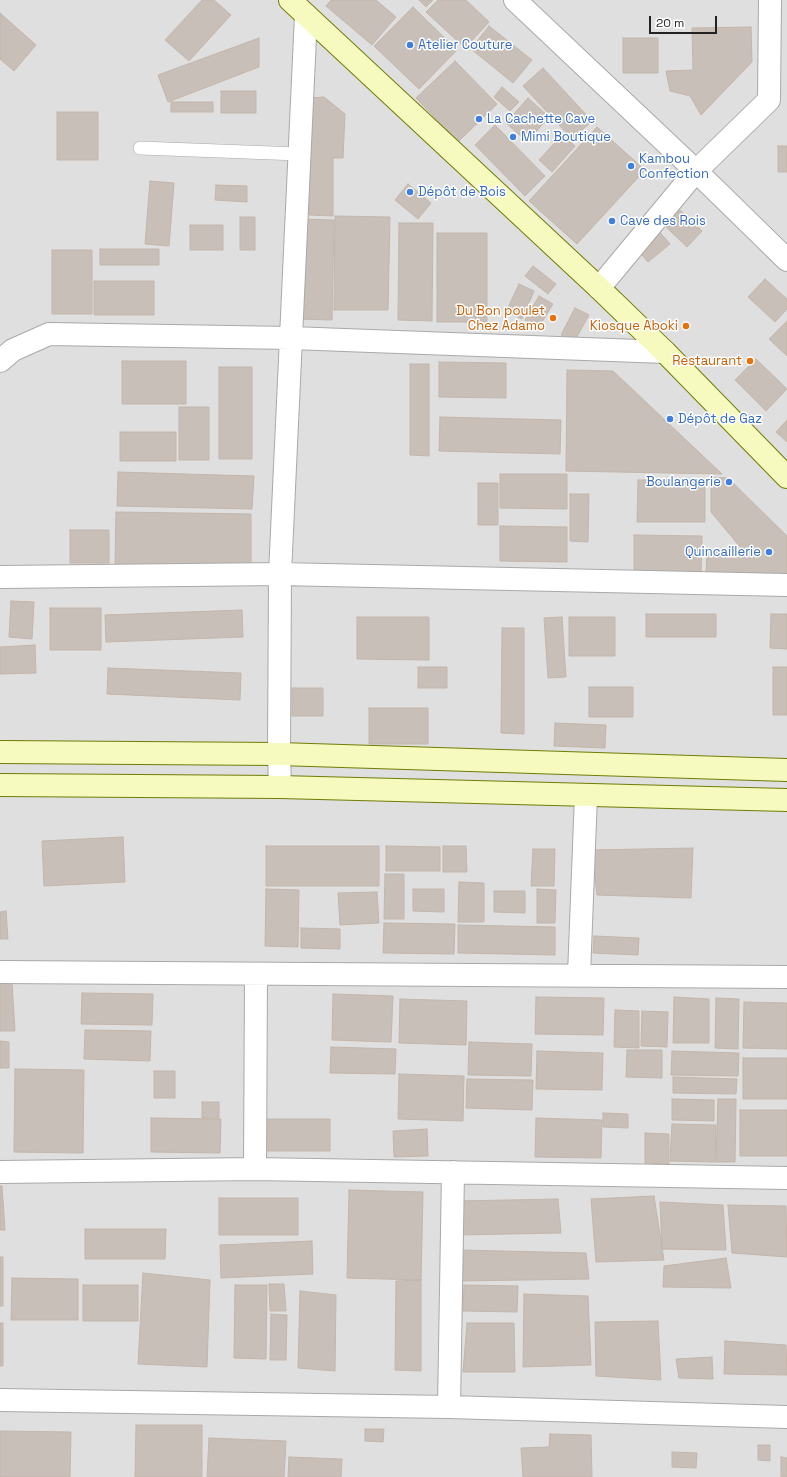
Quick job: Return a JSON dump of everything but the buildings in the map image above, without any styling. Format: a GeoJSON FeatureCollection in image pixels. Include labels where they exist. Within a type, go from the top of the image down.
{"type":"FeatureCollection","features":[{"type":"Feature","properties":{"kind":"main road"},"geometry":{"type":"LineString","coordinates":[[290,0],[599,288],[665,352],[787,477]]}},
{"type":"Feature","properties":{"kind":"main road"},"geometry":{"type":"LineString","coordinates":[[0,752],[279,754],[787,770]]}},
{"type":"Feature","properties":{"kind":"main road"},"geometry":{"type":"LineString","coordinates":[[0,785],[280,787],[787,800]]}},
{"type":"Feature","properties":{"kind":"street"},"geometry":{"type":"LineString","coordinates":[[515,0],[535,9],[787,260]]}},
{"type":"Feature","properties":{"kind":"street"},"geometry":{"type":"LineString","coordinates":[[599,288],[696,171],[778,100],[770,0]]}},
{"type":"Feature","properties":{"kind":"street"},"geometry":{"type":"LineString","coordinates":[[280,787],[280,574],[306,15]]}},
{"type":"Feature","properties":{"kind":"street"},"geometry":{"type":"LineString","coordinates":[[0,361],[13,350],[49,334],[291,338],[665,352]]}},
{"type":"Feature","properties":{"kind":"street"},"geometry":{"type":"LineString","coordinates":[[0,576],[280,574],[787,585]]}},
{"type":"Feature","properties":{"kind":"street"},"geometry":{"type":"LineString","coordinates":[[579,975],[586,795]]}},
{"type":"Feature","properties":{"kind":"street"},"geometry":{"type":"LineString","coordinates":[[0,972],[787,977]]}},
{"type":"Feature","properties":{"kind":"street"},"geometry":{"type":"LineString","coordinates":[[255,1169],[256,974]]}},
{"type":"Feature","properties":{"kind":"street"},"geometry":{"type":"LineString","coordinates":[[0,1172],[255,1169],[787,1178]]}},
{"type":"Feature","properties":{"kind":"street"},"geometry":{"type":"LineString","coordinates":[[449,1407],[454,1172]]}},
{"type":"Feature","properties":{"kind":"street"},"geometry":{"type":"LineString","coordinates":[[0,1400],[449,1407],[787,1417]]}},
{"type":"Feature","properties":{"kind":"lane"},"geometry":{"type":"LineString","coordinates":[[140,148],[299,154]]}},
{"type":"Feature","properties":{"kind":"shaded area"},"geometry":{"type":"Polygon","coordinates":[[[0,0],[787,0],[787,1477],[0,1477],[0,0]]]}},
{"type":"Feature","properties":{"kind":"place","name":"Atelier Couture"},"geometry":{"type":"Point","coordinates":[410,45]}},
{"type":"Feature","properties":{"kind":"place","name":"La Cachette Cave"},"geometry":{"type":"Point","coordinates":[479,119]}},
{"type":"Feature","properties":{"kind":"place","name":"Mimi Boutique"},"geometry":{"type":"Point","coordinates":[513,137]}},
{"type":"Feature","properties":{"kind":"place","name":"Kambou Confection"},"geometry":{"type":"Point","coordinates":[631,166]}},
{"type":"Feature","properties":{"kind":"place","name":"Dépôt de Bois"},"geometry":{"type":"Point","coordinates":[410,192]}},
{"type":"Feature","properties":{"kind":"place","name":"Cave des Rois"},"geometry":{"type":"Point","coordinates":[612,221]}},
{"type":"Feature","properties":{"kind":"place","name":"Du Bon poulet Chez Adamo"},"geometry":{"type":"Point","coordinates":[553,318]}},
{"type":"Feature","properties":{"kind":"place","name":"Kiosque Aboki"},"geometry":{"type":"Point","coordinates":[686,326]}},
{"type":"Feature","properties":{"kind":"place","name":"Restaurant"},"geometry":{"type":"Point","coordinates":[750,361]}},
{"type":"Feature","properties":{"kind":"place","name":"Dépôt de Gaz"},"geometry":{"type":"Point","coordinates":[670,419]}},
{"type":"Feature","properties":{"kind":"place","name":"Boulangerie"},"geometry":{"type":"Point","coordinates":[729,482]}},
{"type":"Feature","properties":{"kind":"place","name":"Quincaillerie"},"geometry":{"type":"Point","coordinates":[769,552]}}]}
